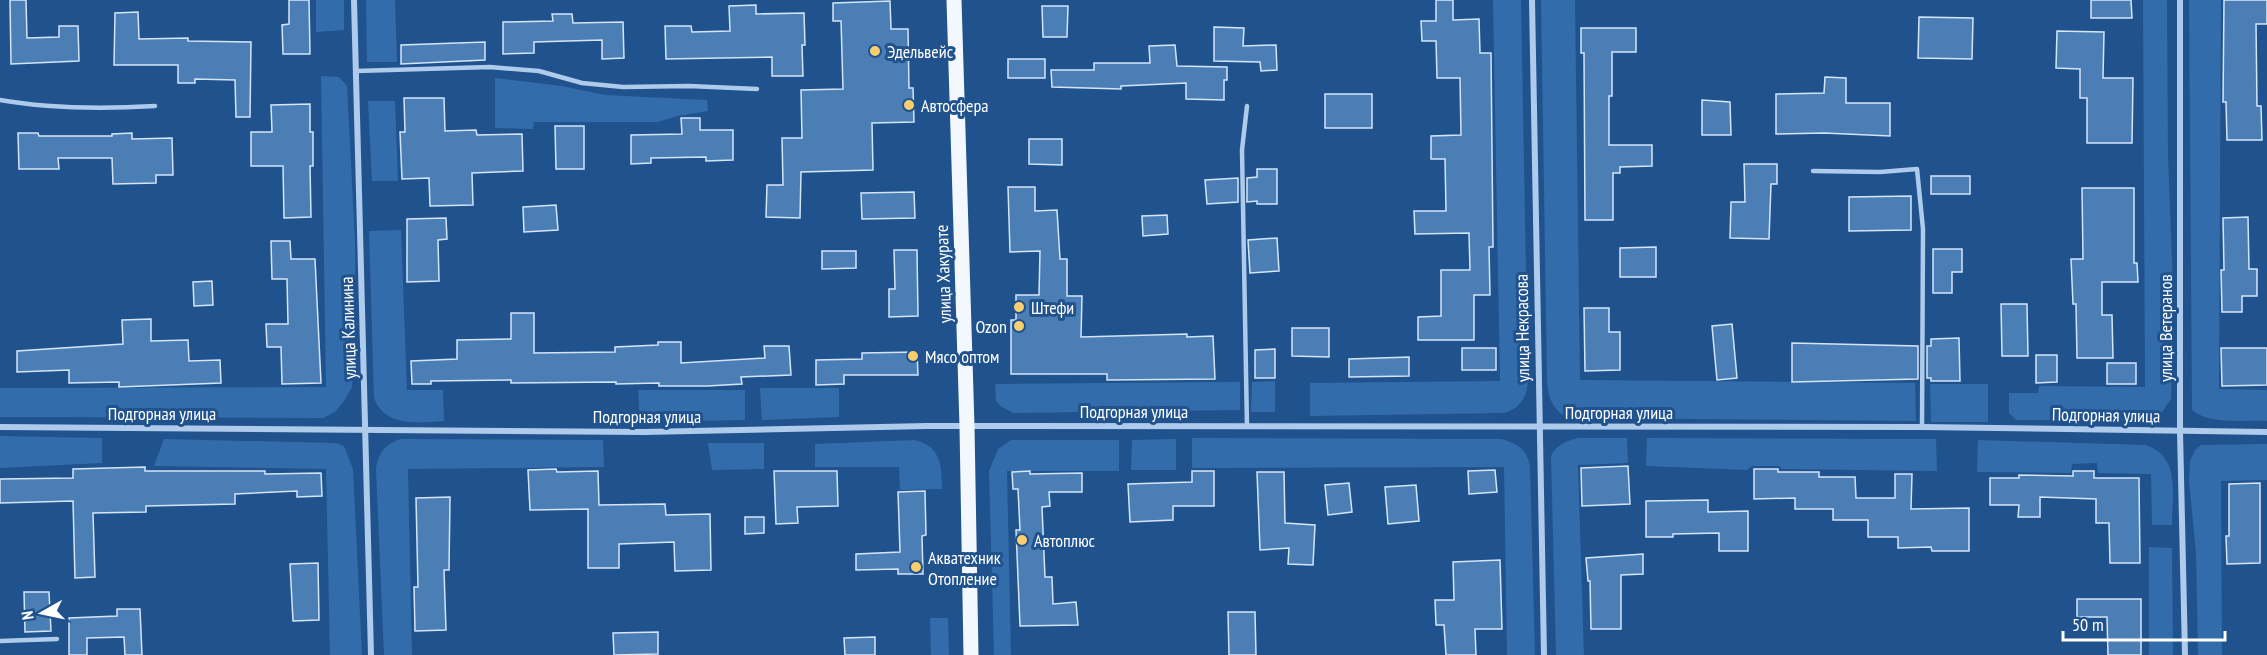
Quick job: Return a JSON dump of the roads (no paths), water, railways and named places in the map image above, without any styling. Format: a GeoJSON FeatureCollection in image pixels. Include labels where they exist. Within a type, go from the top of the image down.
{"type":"FeatureCollection","features":[{"type":"Feature","properties":{"kind":"main road","name":"улица Хакурате"},"geometry":{"type":"LineString","coordinates":[[954,0],[967,426],[971,655]]}},
{"type":"Feature","properties":{"kind":"street","name":"улица Калинина"},"geometry":{"type":"LineString","coordinates":[[354,0],[371,655]]}},
{"type":"Feature","properties":{"kind":"street","name":"улица Некрасова"},"geometry":{"type":"LineString","coordinates":[[1532,0],[1544,655]]}},
{"type":"Feature","properties":{"kind":"street","name":"улица Ветеранов"},"geometry":{"type":"LineString","coordinates":[[2180,0],[2180,431],[2185,655]]}},
{"type":"Feature","properties":{"kind":"street","name":"Подгорная улица"},"geometry":{"type":"LineString","coordinates":[[0,427],[644,432],[967,426],[1922,427],[2267,432]]}},
{"type":"Feature","properties":{"kind":"lane"},"geometry":{"type":"LineString","coordinates":[[356,71],[490,67],[539,71],[582,83],[623,87],[689,86],[757,89]]}},
{"type":"Feature","properties":{"kind":"lane"},"geometry":{"type":"LineString","coordinates":[[0,100],[20,104],[100,109],[155,106]]}},
{"type":"Feature","properties":{"kind":"lane"},"geometry":{"type":"LineString","coordinates":[[1247,106],[1242,150],[1247,427]]}},
{"type":"Feature","properties":{"kind":"lane"},"geometry":{"type":"LineString","coordinates":[[1813,171],[1880,172],[1917,169],[1923,229],[1922,427]]}},
{"type":"Feature","properties":{"kind":"lane"},"geometry":{"type":"LineString","coordinates":[[0,641],[57,639]]}},
{"type":"Feature","properties":{"kind":"place","name":"Эдельвейс"},"geometry":{"type":"Point","coordinates":[875,51]}},
{"type":"Feature","properties":{"kind":"place","name":"Автосфера"},"geometry":{"type":"Point","coordinates":[909,105]}},
{"type":"Feature","properties":{"kind":"place","name":"Штефи"},"geometry":{"type":"Point","coordinates":[1019,307]}},
{"type":"Feature","properties":{"kind":"place","name":"Ozon"},"geometry":{"type":"Point","coordinates":[1019,326]}},
{"type":"Feature","properties":{"kind":"place","name":"Мясо оптом"},"geometry":{"type":"Point","coordinates":[913,356]}},
{"type":"Feature","properties":{"kind":"place","name":"Автоплюс"},"geometry":{"type":"Point","coordinates":[1022,540]}},
{"type":"Feature","properties":{"kind":"place","name":"Акватехник Отопление"},"geometry":{"type":"Point","coordinates":[916,567]}}]}
